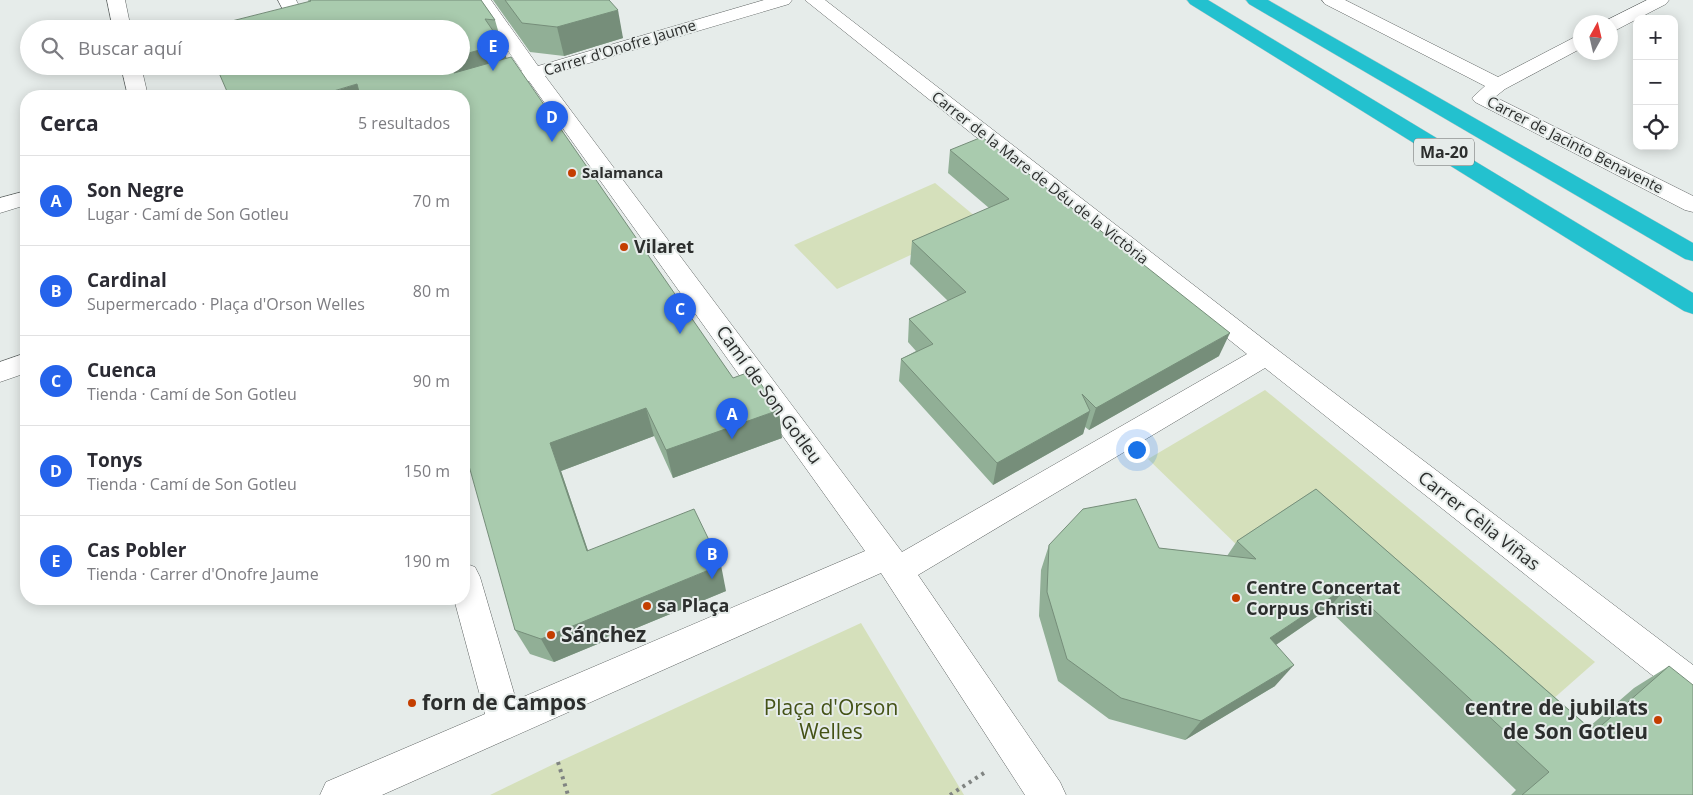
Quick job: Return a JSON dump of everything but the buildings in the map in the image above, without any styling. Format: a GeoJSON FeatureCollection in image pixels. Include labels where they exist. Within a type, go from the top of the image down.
{"type":"FeatureCollection","features":[{"type":"Feature","properties":{"kind":"highway","name":"Ma-20"},"geometry":{"type":"LineString","coordinates":[[1196,0],[1693,304]]}},
{"type":"Feature","properties":{"kind":"highway","name":"Ma-20"},"geometry":{"type":"LineString","coordinates":[[1255,0],[1693,253]]}},
{"type":"Feature","properties":{"kind":"street"},"geometry":{"type":"LineString","coordinates":[[116,0],[120,20]]}},
{"type":"Feature","properties":{"kind":"street"},"geometry":{"type":"LineString","coordinates":[[287,0],[297,20]]}},
{"type":"Feature","properties":{"kind":"street","name":"Camí de Son Gotleu"},"geometry":{"type":"LineString","coordinates":[[482,0],[892,564],[1047,795]]}},
{"type":"Feature","properties":{"kind":"street","name":"Carrer d'Onofre Jaume"},"geometry":{"type":"LineString","coordinates":[[470,92],[783,0]]}},
{"type":"Feature","properties":{"kind":"street","name":"Carrer de la Mare de Déu de la Victòria"},"geometry":{"type":"LineString","coordinates":[[814,0],[1266,355]]}},
{"type":"Feature","properties":{"kind":"street","name":"Carrer de Jacinto Benavente"},"geometry":{"type":"LineString","coordinates":[[1331,0],[1498,85],[1482,98],[1690,201]]}},
{"type":"Feature","properties":{"kind":"street"},"geometry":{"type":"LineString","coordinates":[[1618,22],[1660,0]]}},
{"type":"Feature","properties":{"kind":"street"},"geometry":{"type":"LineString","coordinates":[[1498,85],[1573,46]]}},
{"type":"Feature","properties":{"kind":"street"},"geometry":{"type":"LineString","coordinates":[[133,75],[137,90]]}},
{"type":"Feature","properties":{"kind":"street"},"geometry":{"type":"LineString","coordinates":[[0,206],[20,200]]}},
{"type":"Feature","properties":{"kind":"street"},"geometry":{"type":"LineString","coordinates":[[339,795],[505,723],[892,564],[1266,355]]}},
{"type":"Feature","properties":{"kind":"street","name":"Carrer Cèlia Viñas"},"geometry":{"type":"LineString","coordinates":[[1266,355],[1693,686]]}},
{"type":"Feature","properties":{"kind":"street"},"geometry":{"type":"LineString","coordinates":[[0,372],[20,365]]}},
{"type":"Feature","properties":{"kind":"street"},"geometry":{"type":"LineString","coordinates":[[470,598],[505,723]]}},
{"type":"Feature","properties":{"kind":"path"},"geometry":{"type":"LineString","coordinates":[[950,795],[1018,751]]}},
{"type":"Feature","properties":{"kind":"path"},"geometry":{"type":"LineString","coordinates":[[558,762],[568,795]]}},
{"type":"Feature","properties":{"kind":"green space"},"geometry":{"type":"Polygon","coordinates":[[[935,183],[982,222],[837,289],[794,245],[935,183]]]}},
{"type":"Feature","properties":{"kind":"green space"},"geometry":{"type":"Polygon","coordinates":[[[1265,390],[1595,662],[1527,722],[1243,551],[1148,459],[1265,390]]]}},
{"type":"Feature","properties":{"kind":"green space","name":"Plaça d'Orson Welles"},"geometry":{"type":"Polygon","coordinates":[[[861,623],[964,795],[490,795],[558,762],[861,623]]]}},
{"type":"Feature","properties":{"kind":"place","name":"Cas Pobler"},"geometry":{"type":"Point","coordinates":[493,71]}},
{"type":"Feature","properties":{"kind":"place","name":"Tonys"},"geometry":{"type":"Point","coordinates":[552,142]}},
{"type":"Feature","properties":{"kind":"place","name":"Salamanca"},"geometry":{"type":"Point","coordinates":[572,173]}},
{"type":"Feature","properties":{"kind":"place","name":"Vilaret"},"geometry":{"type":"Point","coordinates":[624,247]}},
{"type":"Feature","properties":{"kind":"place","name":"Cuenca"},"geometry":{"type":"Point","coordinates":[680,334]}},
{"type":"Feature","properties":{"kind":"place","name":"Son Negre"},"geometry":{"type":"Point","coordinates":[732,439]}},
{"type":"Feature","properties":{"kind":"place","name":"Cardinal"},"geometry":{"type":"Point","coordinates":[712,579]}},
{"type":"Feature","properties":{"kind":"place","name":"Centre Concertat Corpus Christi"},"geometry":{"type":"Point","coordinates":[1236,598]}},
{"type":"Feature","properties":{"kind":"place","name":"sa Plaça"},"geometry":{"type":"Point","coordinates":[647,606]}},
{"type":"Feature","properties":{"kind":"place","name":"Sánchez"},"geometry":{"type":"Point","coordinates":[551,635]}},
{"type":"Feature","properties":{"kind":"place","name":"forn de Campos"},"geometry":{"type":"Point","coordinates":[412,703]}},
{"type":"Feature","properties":{"kind":"place","name":"centre de jubilats de Son Gotleu"},"geometry":{"type":"Point","coordinates":[1658,720]}}]}
